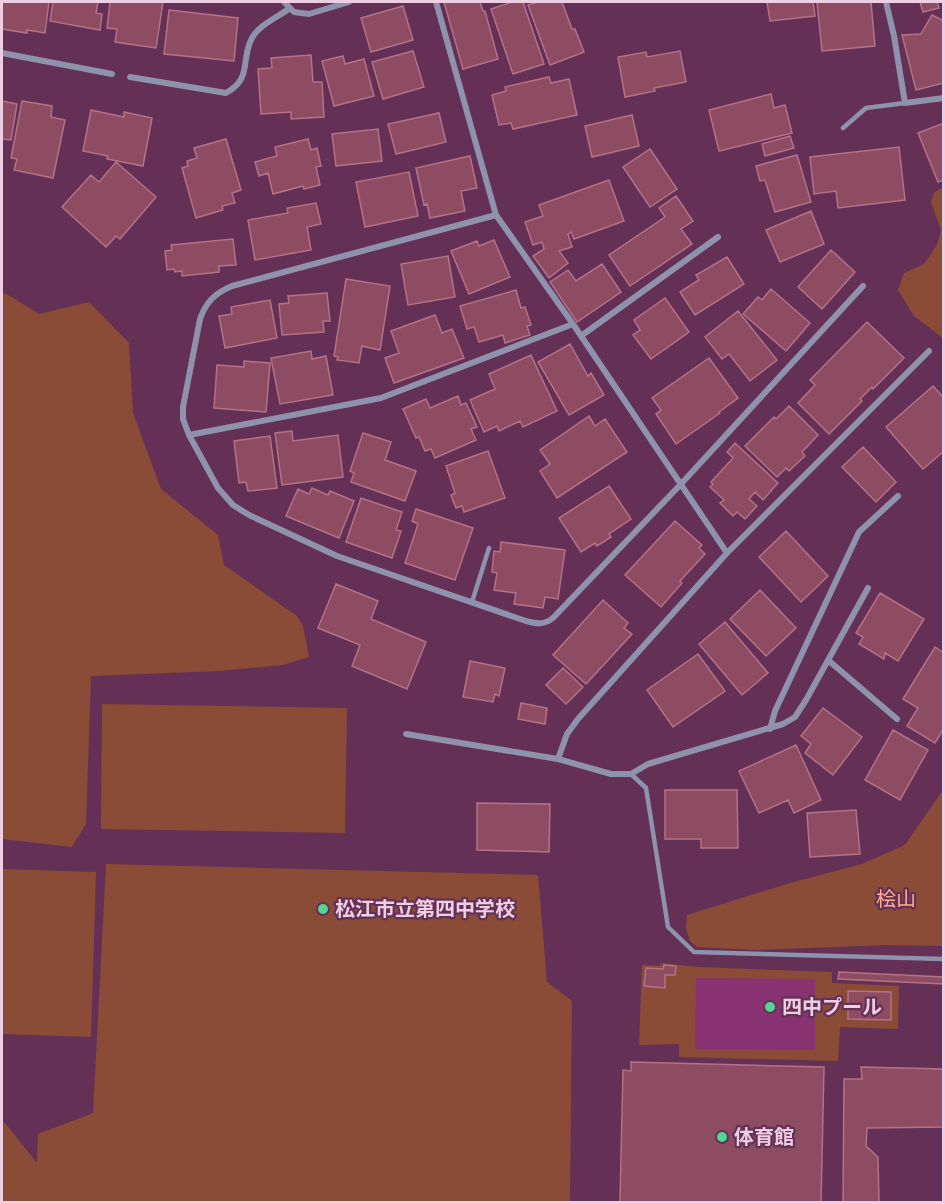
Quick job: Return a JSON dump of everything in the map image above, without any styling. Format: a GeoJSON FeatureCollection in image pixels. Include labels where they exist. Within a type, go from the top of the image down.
{"type":"FeatureCollection","features":[{"type":"Feature","properties":{"kind":"street"},"geometry":{"type":"LineString","coordinates":[[284,2],[294,12],[309,14],[349,2]]}},
{"type":"Feature","properties":{"kind":"street"},"geometry":{"type":"LineString","coordinates":[[436,2],[496,215],[573,324],[727,553]]}},
{"type":"Feature","properties":{"kind":"street"},"geometry":{"type":"LineString","coordinates":[[886,2],[905,103],[944,98]]}},
{"type":"Feature","properties":{"kind":"street"},"geometry":{"type":"LineString","coordinates":[[130,77],[226,93],[236,87],[243,78],[249,44],[257,31],[290,8]]}},
{"type":"Feature","properties":{"kind":"street"},"geometry":{"type":"LineString","coordinates":[[2,53],[112,74]]}},
{"type":"Feature","properties":{"kind":"street"},"geometry":{"type":"LineString","coordinates":[[496,215],[221,290],[204,307],[200,319],[183,407],[183,419],[189,435],[218,488],[233,505],[249,515],[337,556],[533,623],[540,624],[553,618],[681,484],[863,286]]}},
{"type":"Feature","properties":{"kind":"street"},"geometry":{"type":"LineString","coordinates":[[581,336],[718,237]]}},
{"type":"Feature","properties":{"kind":"street"},"geometry":{"type":"LineString","coordinates":[[189,435],[381,398],[573,324]]}},
{"type":"Feature","properties":{"kind":"street"},"geometry":{"type":"LineString","coordinates":[[558,759],[567,734],[578,719],[727,553],[929,351]]}},
{"type":"Feature","properties":{"kind":"street"},"geometry":{"type":"LineString","coordinates":[[770,729],[775,711],[860,532],[898,496]]}},
{"type":"Feature","properties":{"kind":"street"},"geometry":{"type":"LineString","coordinates":[[406,735],[558,759],[610,774],[631,774],[648,764],[770,729],[795,717],[868,588]]}},
{"type":"Feature","properties":{"kind":"street"},"geometry":{"type":"LineString","coordinates":[[828,660],[897,719]]}},
{"type":"Feature","properties":{"kind":"lane"},"geometry":{"type":"LineString","coordinates":[[843,128],[866,108],[905,103]]}},
{"type":"Feature","properties":{"kind":"lane"},"geometry":{"type":"LineString","coordinates":[[472,602],[489,548]]}},
{"type":"Feature","properties":{"kind":"lane"},"geometry":{"type":"LineString","coordinates":[[631,774],[646,788],[668,927],[694,952],[944,959]]}},
{"type":"Feature","properties":{"kind":"green space"},"geometry":{"type":"Polygon","coordinates":[[[939,189],[944,189],[943,338],[914,316],[898,290],[904,273],[924,264],[937,245],[941,230],[931,202],[934,193],[939,189]]]}},
{"type":"Feature","properties":{"kind":"green space"},"geometry":{"type":"Polygon","coordinates":[[[5,293],[39,314],[89,302],[129,343],[133,413],[161,489],[218,535],[224,565],[297,616],[303,626],[309,657],[283,665],[219,671],[91,676],[86,824],[72,847],[2,839],[2,296],[5,293]]]}},
{"type":"Feature","properties":{"kind":"green space"},"geometry":{"type":"Polygon","coordinates":[[[102,704],[347,708],[345,833],[101,829],[102,704]]]}},
{"type":"Feature","properties":{"kind":"green space","name":"桧山"},"geometry":{"type":"Polygon","coordinates":[[[943,790],[943,946],[887,945],[755,950],[697,947],[690,941],[686,928],[687,915],[790,883],[862,864],[905,845],[943,790]]]}},
{"type":"Feature","properties":{"kind":"green space"},"geometry":{"type":"Polygon","coordinates":[[[106,864],[538,875],[547,982],[572,1001],[570,1202],[2,1202],[2,1121],[37,1163],[38,1134],[93,1113],[106,864]]]}},
{"type":"Feature","properties":{"kind":"green space"},"geometry":{"type":"Polygon","coordinates":[[[2,869],[96,872],[91,1037],[2,1034],[2,869]]]}},
{"type":"Feature","properties":{"kind":"green space","name":"四中プール"},"geometry":{"type":"Polygon","coordinates":[[[661,963],[698,967],[832,972],[832,983],[899,986],[898,1029],[840,1027],[838,1061],[679,1057],[679,1044],[639,1045],[642,965],[660,966],[661,963]]]}},
{"type":"Feature","properties":{"kind":"shaded area"},"geometry":{"type":"Polygon","coordinates":[[[696,978],[815,979],[815,1050],[695,1049],[696,978]]]}},
{"type":"Feature","properties":{"kind":"building"},"geometry":{"type":"Polygon","coordinates":[[[2,2],[49,2],[45,33],[2,29],[2,2]]]}},
{"type":"Feature","properties":{"kind":"building"},"geometry":{"type":"Polygon","coordinates":[[[53,2],[98,2],[96,13],[102,14],[100,30],[50,21],[53,2]]]}},
{"type":"Feature","properties":{"kind":"building"},"geometry":{"type":"Polygon","coordinates":[[[110,2],[163,2],[156,48],[115,42],[117,29],[107,28],[110,2]]]}},
{"type":"Feature","properties":{"kind":"building"},"geometry":{"type":"Polygon","coordinates":[[[444,2],[480,2],[485,11],[498,59],[463,69],[444,2]]]}},
{"type":"Feature","properties":{"kind":"building"},"geometry":{"type":"Polygon","coordinates":[[[512,2],[523,2],[544,64],[513,74],[491,9],[512,2]]]}},
{"type":"Feature","properties":{"kind":"building"},"geometry":{"type":"Polygon","coordinates":[[[538,2],[562,2],[584,52],[550,65],[528,5],[538,2]]]}},
{"type":"Feature","properties":{"kind":"building"},"geometry":{"type":"Polygon","coordinates":[[[767,2],[813,2],[815,16],[770,21],[767,2]]]}},
{"type":"Feature","properties":{"kind":"building"},"geometry":{"type":"Polygon","coordinates":[[[817,2],[871,2],[875,46],[822,51],[817,2]]]}},
{"type":"Feature","properties":{"kind":"building"},"geometry":{"type":"Polygon","coordinates":[[[920,2],[937,2],[939,8],[923,12],[920,2]]]}},
{"type":"Feature","properties":{"kind":"building"},"geometry":{"type":"Polygon","coordinates":[[[403,6],[413,40],[371,52],[361,18],[403,6]]]}},
{"type":"Feature","properties":{"kind":"building"},"geometry":{"type":"Polygon","coordinates":[[[169,10],[238,18],[234,61],[164,54],[169,10]]]}},
{"type":"Feature","properties":{"kind":"building"},"geometry":{"type":"Polygon","coordinates":[[[932,15],[944,21],[944,83],[916,90],[902,35],[921,34],[932,15]]]}},
{"type":"Feature","properties":{"kind":"building"},"geometry":{"type":"Polygon","coordinates":[[[413,51],[424,87],[383,99],[372,62],[413,51]]]}},
{"type":"Feature","properties":{"kind":"building"},"geometry":{"type":"Polygon","coordinates":[[[680,51],[686,82],[654,88],[655,91],[625,97],[618,57],[646,52],[647,57],[680,51]]]}},
{"type":"Feature","properties":{"kind":"building"},"geometry":{"type":"Polygon","coordinates":[[[311,55],[313,82],[322,82],[324,117],[291,119],[291,112],[261,114],[258,69],[272,68],[271,58],[311,55]]]}},
{"type":"Feature","properties":{"kind":"building"},"geometry":{"type":"Polygon","coordinates":[[[343,56],[345,64],[364,59],[374,96],[334,106],[322,61],[343,56]]]}},
{"type":"Feature","properties":{"kind":"building"},"geometry":{"type":"Polygon","coordinates":[[[549,77],[551,83],[569,79],[577,115],[513,129],[511,123],[499,125],[492,95],[506,91],[505,87],[549,77]]]}},
{"type":"Feature","properties":{"kind":"building"},"geometry":{"type":"Polygon","coordinates":[[[771,94],[774,108],[785,105],[792,133],[719,151],[709,110],[771,94]]]}},
{"type":"Feature","properties":{"kind":"building"},"geometry":{"type":"Polygon","coordinates":[[[2,101],[17,104],[11,140],[2,139],[2,101]]]}},
{"type":"Feature","properties":{"kind":"building"},"geometry":{"type":"Polygon","coordinates":[[[22,101],[52,106],[51,117],[65,120],[53,178],[14,170],[17,159],[11,158],[22,101]]]}},
{"type":"Feature","properties":{"kind":"building"},"geometry":{"type":"Polygon","coordinates":[[[91,110],[124,117],[124,112],[152,118],[143,166],[107,159],[108,156],[83,151],[91,110]]]}},
{"type":"Feature","properties":{"kind":"building"},"geometry":{"type":"Polygon","coordinates":[[[439,113],[446,142],[396,154],[388,124],[439,113]]]}},
{"type":"Feature","properties":{"kind":"building"},"geometry":{"type":"Polygon","coordinates":[[[632,115],[639,146],[592,157],[585,126],[632,115]]]}},
{"type":"Feature","properties":{"kind":"building"},"geometry":{"type":"Polygon","coordinates":[[[944,123],[944,180],[938,182],[918,133],[944,123]]]}},
{"type":"Feature","properties":{"kind":"building"},"geometry":{"type":"Polygon","coordinates":[[[378,129],[382,161],[336,166],[332,134],[378,129]]]}},
{"type":"Feature","properties":{"kind":"building"},"geometry":{"type":"Polygon","coordinates":[[[790,136],[794,148],[765,156],[762,144],[790,136]]]}},
{"type":"Feature","properties":{"kind":"building"},"geometry":{"type":"Polygon","coordinates":[[[226,139],[241,190],[232,193],[235,203],[222,206],[223,210],[196,218],[182,168],[188,166],[187,161],[197,158],[194,148],[226,139]]]}},
{"type":"Feature","properties":{"kind":"building"},"geometry":{"type":"Polygon","coordinates":[[[308,139],[311,150],[317,148],[321,166],[316,167],[320,185],[304,189],[303,186],[273,194],[268,173],[259,176],[255,162],[277,156],[275,147],[308,139]]]}},
{"type":"Feature","properties":{"kind":"building"},"geometry":{"type":"Polygon","coordinates":[[[899,147],[905,200],[838,208],[836,191],[814,194],[810,157],[899,147]]]}},
{"type":"Feature","properties":{"kind":"building"},"geometry":{"type":"Polygon","coordinates":[[[650,149],[677,189],[650,207],[623,167],[650,149]]]}},
{"type":"Feature","properties":{"kind":"building"},"geometry":{"type":"Polygon","coordinates":[[[797,155],[811,202],[775,212],[765,180],[760,181],[756,166],[797,155]]]}},
{"type":"Feature","properties":{"kind":"building"},"geometry":{"type":"Polygon","coordinates":[[[470,156],[477,188],[461,191],[465,211],[430,218],[427,204],[424,205],[416,168],[470,156]]]}},
{"type":"Feature","properties":{"kind":"building"},"geometry":{"type":"Polygon","coordinates":[[[116,162],[156,197],[120,239],[116,236],[106,247],[62,207],[91,175],[99,182],[116,162]]]}},
{"type":"Feature","properties":{"kind":"building"},"geometry":{"type":"Polygon","coordinates":[[[409,172],[418,216],[365,227],[356,182],[409,172]]]}},
{"type":"Feature","properties":{"kind":"building"},"geometry":{"type":"Polygon","coordinates":[[[609,180],[624,221],[574,239],[571,232],[568,234],[572,247],[559,251],[568,263],[549,278],[533,256],[544,249],[542,242],[533,245],[525,222],[543,216],[539,205],[609,180]]]}},
{"type":"Feature","properties":{"kind":"building"},"geometry":{"type":"Polygon","coordinates":[[[676,196],[693,221],[681,229],[692,244],[630,286],[609,255],[665,217],[659,208],[676,196]]]}},
{"type":"Feature","properties":{"kind":"building"},"geometry":{"type":"Polygon","coordinates":[[[316,203],[321,224],[307,227],[311,250],[255,260],[248,220],[288,213],[287,208],[316,203]]]}},
{"type":"Feature","properties":{"kind":"building"},"geometry":{"type":"Polygon","coordinates":[[[811,211],[824,244],[780,262],[766,230],[811,211]]]}},
{"type":"Feature","properties":{"kind":"building"},"geometry":{"type":"Polygon","coordinates":[[[233,239],[236,265],[219,266],[219,272],[182,276],[182,271],[167,270],[165,251],[172,250],[171,245],[233,239]]]}},
{"type":"Feature","properties":{"kind":"building"},"geometry":{"type":"Polygon","coordinates":[[[494,240],[510,277],[469,294],[451,251],[477,241],[479,246],[494,240]]]}},
{"type":"Feature","properties":{"kind":"building"},"geometry":{"type":"Polygon","coordinates":[[[831,250],[855,272],[822,309],[798,287],[831,250]]]}},
{"type":"Feature","properties":{"kind":"building"},"geometry":{"type":"Polygon","coordinates":[[[448,256],[455,297],[408,305],[401,264],[448,256]]]}},
{"type":"Feature","properties":{"kind":"building"},"geometry":{"type":"Polygon","coordinates":[[[727,257],[744,284],[695,315],[680,292],[699,280],[696,275],[727,257]]]}},
{"type":"Feature","properties":{"kind":"building"},"geometry":{"type":"Polygon","coordinates":[[[602,264],[621,292],[577,322],[550,282],[568,270],[576,281],[602,264]]]}},
{"type":"Feature","properties":{"kind":"building"},"geometry":{"type":"Polygon","coordinates":[[[346,279],[390,286],[380,350],[362,346],[359,363],[337,360],[338,357],[334,356],[346,279]]]}},
{"type":"Feature","properties":{"kind":"building"},"geometry":{"type":"Polygon","coordinates":[[[771,289],[810,323],[786,351],[743,314],[758,297],[762,300],[771,289]]]}},
{"type":"Feature","properties":{"kind":"building"},"geometry":{"type":"Polygon","coordinates":[[[516,290],[521,308],[525,307],[531,325],[527,326],[530,335],[505,343],[503,335],[479,342],[474,327],[467,329],[460,306],[516,290]]]}},
{"type":"Feature","properties":{"kind":"building"},"geometry":{"type":"Polygon","coordinates":[[[327,293],[330,321],[323,321],[324,332],[282,335],[279,304],[289,303],[288,296],[327,293]]]}},
{"type":"Feature","properties":{"kind":"building"},"geometry":{"type":"Polygon","coordinates":[[[665,298],[689,332],[651,359],[633,335],[640,330],[634,320],[665,298]]]}},
{"type":"Feature","properties":{"kind":"building"},"geometry":{"type":"Polygon","coordinates":[[[270,300],[277,338],[225,348],[219,316],[232,314],[231,307],[270,300]]]}},
{"type":"Feature","properties":{"kind":"building"},"geometry":{"type":"Polygon","coordinates":[[[738,311],[777,360],[750,381],[729,354],[722,359],[705,337],[738,311]]]}},
{"type":"Feature","properties":{"kind":"building"},"geometry":{"type":"Polygon","coordinates":[[[435,315],[442,333],[452,329],[464,358],[394,383],[385,358],[399,353],[391,331],[435,315]]]}},
{"type":"Feature","properties":{"kind":"building"},"geometry":{"type":"Polygon","coordinates":[[[867,322],[904,358],[860,399],[862,401],[829,434],[798,403],[815,385],[810,380],[867,322]]]}},
{"type":"Feature","properties":{"kind":"building"},"geometry":{"type":"Polygon","coordinates":[[[570,344],[588,376],[591,373],[604,395],[569,415],[538,362],[570,344]]]}},
{"type":"Feature","properties":{"kind":"building"},"geometry":{"type":"Polygon","coordinates":[[[311,351],[312,359],[326,356],[333,395],[280,404],[271,358],[311,351]]]}},
{"type":"Feature","properties":{"kind":"building"},"geometry":{"type":"Polygon","coordinates":[[[531,355],[557,411],[523,427],[520,421],[499,431],[497,426],[484,432],[470,400],[495,389],[489,374],[531,355]]]}},
{"type":"Feature","properties":{"kind":"building"},"geometry":{"type":"Polygon","coordinates":[[[709,358],[738,398],[676,444],[656,414],[661,410],[652,398],[709,358]]]}},
{"type":"Feature","properties":{"kind":"building"},"geometry":{"type":"Polygon","coordinates":[[[244,361],[270,363],[266,412],[214,408],[217,365],[244,367],[244,361]]]}},
{"type":"Feature","properties":{"kind":"building"},"geometry":{"type":"Polygon","coordinates":[[[933,386],[944,398],[944,451],[923,469],[886,427],[933,386]]]}},
{"type":"Feature","properties":{"kind":"building"},"geometry":{"type":"Polygon","coordinates":[[[458,396],[461,405],[466,403],[477,427],[471,429],[476,440],[435,458],[431,449],[425,451],[419,437],[416,438],[403,409],[426,399],[430,408],[458,396]]]}},
{"type":"Feature","properties":{"kind":"building"},"geometry":{"type":"Polygon","coordinates":[[[789,406],[818,435],[802,452],[805,456],[789,471],[786,468],[777,477],[745,446],[774,417],[776,419],[789,406]]]}},
{"type":"Feature","properties":{"kind":"building"},"geometry":{"type":"Polygon","coordinates":[[[589,416],[595,426],[605,419],[627,452],[557,498],[540,471],[550,464],[540,450],[589,416]]]}},
{"type":"Feature","properties":{"kind":"building"},"geometry":{"type":"Polygon","coordinates":[[[292,431],[293,441],[338,435],[343,477],[282,485],[275,433],[292,431]]]}},
{"type":"Feature","properties":{"kind":"building"},"geometry":{"type":"Polygon","coordinates":[[[363,433],[391,442],[385,460],[416,471],[405,501],[351,482],[354,473],[350,471],[363,433]]]}},
{"type":"Feature","properties":{"kind":"building"},"geometry":{"type":"Polygon","coordinates":[[[270,436],[277,488],[248,491],[246,482],[239,483],[234,441],[270,436]]]}},
{"type":"Feature","properties":{"kind":"building"},"geometry":{"type":"Polygon","coordinates":[[[735,443],[778,483],[763,500],[755,492],[749,499],[757,506],[745,519],[737,512],[733,516],[720,503],[724,500],[710,487],[713,484],[711,482],[733,458],[727,452],[735,443]]]}},
{"type":"Feature","properties":{"kind":"building"},"geometry":{"type":"Polygon","coordinates":[[[863,447],[896,482],[876,502],[842,467],[863,447]]]}},
{"type":"Feature","properties":{"kind":"building"},"geometry":{"type":"Polygon","coordinates":[[[488,451],[505,498],[464,512],[462,506],[456,508],[451,495],[455,493],[446,466],[488,451]]]}},
{"type":"Feature","properties":{"kind":"building"},"geometry":{"type":"Polygon","coordinates":[[[609,486],[631,519],[609,534],[611,537],[581,552],[559,518],[609,486]]]}},
{"type":"Feature","properties":{"kind":"building"},"geometry":{"type":"Polygon","coordinates":[[[312,488],[328,495],[330,491],[354,501],[339,538],[286,516],[298,489],[309,494],[312,488]]]}},
{"type":"Feature","properties":{"kind":"building"},"geometry":{"type":"Polygon","coordinates":[[[361,498],[402,512],[396,530],[401,531],[392,558],[346,542],[361,498]]]}},
{"type":"Feature","properties":{"kind":"building"},"geometry":{"type":"Polygon","coordinates":[[[416,509],[473,528],[455,580],[405,563],[418,524],[412,521],[416,509]]]}},
{"type":"Feature","properties":{"kind":"building"},"geometry":{"type":"Polygon","coordinates":[[[675,521],[702,545],[699,548],[705,554],[680,581],[682,583],[661,607],[625,575],[675,521]]]}},
{"type":"Feature","properties":{"kind":"building"},"geometry":{"type":"Polygon","coordinates":[[[786,531],[828,576],[801,602],[759,557],[786,531]]]}},
{"type":"Feature","properties":{"kind":"building"},"geometry":{"type":"Polygon","coordinates":[[[501,542],[565,550],[558,599],[545,597],[543,608],[514,604],[516,593],[494,590],[497,573],[492,572],[494,551],[500,552],[501,542]]]}},
{"type":"Feature","properties":{"kind":"building"},"geometry":{"type":"Polygon","coordinates":[[[336,584],[378,601],[371,619],[426,642],[407,689],[352,666],[360,645],[318,628],[336,584]]]}},
{"type":"Feature","properties":{"kind":"building"},"geometry":{"type":"Polygon","coordinates":[[[760,590],[796,628],[766,656],[730,619],[760,590]]]}},
{"type":"Feature","properties":{"kind":"building"},"geometry":{"type":"Polygon","coordinates":[[[880,593],[924,619],[898,661],[885,653],[884,659],[859,644],[863,637],[856,633],[880,593]]]}},
{"type":"Feature","properties":{"kind":"building"},"geometry":{"type":"Polygon","coordinates":[[[603,600],[628,623],[624,628],[632,634],[586,684],[553,655],[603,600]]]}},
{"type":"Feature","properties":{"kind":"building"},"geometry":{"type":"Polygon","coordinates":[[[725,622],[768,673],[742,695],[699,644],[725,622]]]}},
{"type":"Feature","properties":{"kind":"building"},"geometry":{"type":"Polygon","coordinates":[[[935,647],[944,653],[944,728],[935,743],[907,726],[918,708],[903,699],[935,647]]]}},
{"type":"Feature","properties":{"kind":"building"},"geometry":{"type":"Polygon","coordinates":[[[698,654],[725,691],[673,727],[647,690],[698,654]]]}},
{"type":"Feature","properties":{"kind":"building"},"geometry":{"type":"Polygon","coordinates":[[[470,661],[505,668],[499,696],[495,694],[493,702],[463,697],[470,661]]]}},
{"type":"Feature","properties":{"kind":"building"},"geometry":{"type":"Polygon","coordinates":[[[563,668],[583,687],[566,704],[546,685],[563,668]]]}},
{"type":"Feature","properties":{"kind":"building"},"geometry":{"type":"Polygon","coordinates":[[[521,703],[547,708],[545,724],[518,719],[521,703]]]}},
{"type":"Feature","properties":{"kind":"building"},"geometry":{"type":"Polygon","coordinates":[[[823,708],[862,737],[833,775],[805,753],[811,744],[801,736],[823,708]]]}},
{"type":"Feature","properties":{"kind":"building"},"geometry":{"type":"Polygon","coordinates":[[[893,730],[928,750],[900,800],[865,780],[893,730]]]}},
{"type":"Feature","properties":{"kind":"building"},"geometry":{"type":"Polygon","coordinates":[[[796,745],[821,800],[794,813],[788,800],[759,813],[739,771],[796,745]]]}},
{"type":"Feature","properties":{"kind":"building"},"geometry":{"type":"Polygon","coordinates":[[[665,790],[737,790],[738,848],[701,848],[701,839],[665,839],[665,790]]]}},
{"type":"Feature","properties":{"kind":"building"},"geometry":{"type":"Polygon","coordinates":[[[477,803],[550,804],[549,852],[477,850],[477,803]]]}},
{"type":"Feature","properties":{"kind":"building"},"geometry":{"type":"Polygon","coordinates":[[[856,810],[860,854],[810,857],[807,813],[856,810]]]}},
{"type":"Feature","properties":{"kind":"building"},"geometry":{"type":"Polygon","coordinates":[[[664,965],[676,966],[675,975],[665,975],[665,988],[644,986],[646,968],[663,969],[664,965]]]}},
{"type":"Feature","properties":{"kind":"building"},"geometry":{"type":"Polygon","coordinates":[[[839,972],[944,977],[944,984],[838,979],[839,972]]]}},
{"type":"Feature","properties":{"kind":"building"},"geometry":{"type":"Polygon","coordinates":[[[848,991],[891,992],[891,1020],[848,1019],[848,991]]]}},
{"type":"Feature","properties":{"kind":"building","name":"体育館"},"geometry":{"type":"Polygon","coordinates":[[[631,1062],[824,1067],[821,1202],[620,1202],[623,1070],[631,1071],[631,1062]]]}},
{"type":"Feature","properties":{"kind":"building"},"geometry":{"type":"Polygon","coordinates":[[[861,1067],[944,1069],[944,1127],[867,1128],[866,1146],[878,1157],[879,1202],[843,1202],[844,1079],[862,1079],[861,1067]]]}},
{"type":"Feature","properties":{"kind":"place","name":"松江市立第四中学校"},"geometry":{"type":"Point","coordinates":[323,909]}},
{"type":"Feature","properties":{"kind":"place","name":"四中プール"},"geometry":{"type":"Point","coordinates":[770,1007]}},
{"type":"Feature","properties":{"kind":"place","name":"体育館"},"geometry":{"type":"Point","coordinates":[722,1137]}}]}
